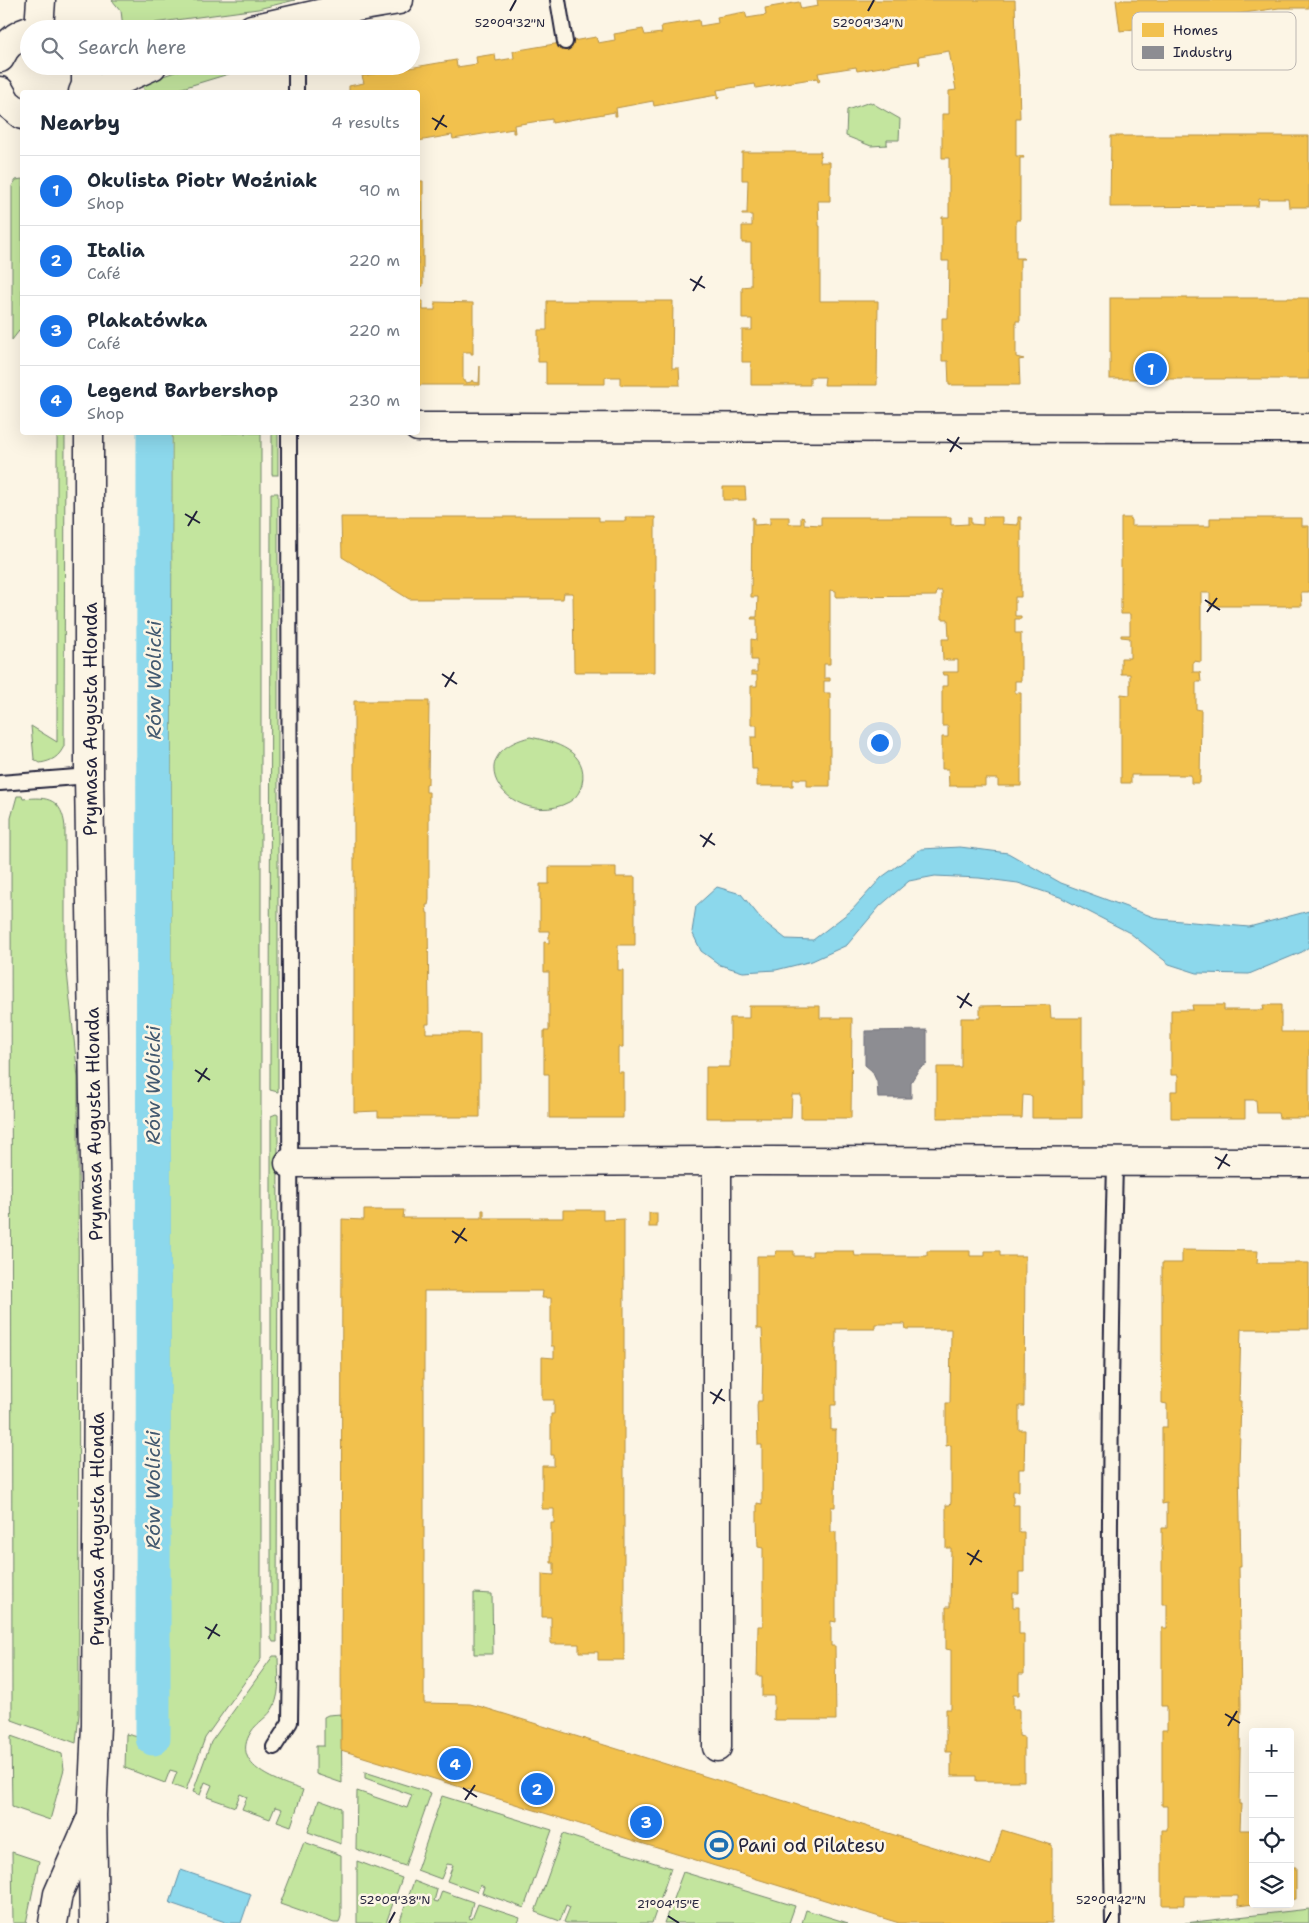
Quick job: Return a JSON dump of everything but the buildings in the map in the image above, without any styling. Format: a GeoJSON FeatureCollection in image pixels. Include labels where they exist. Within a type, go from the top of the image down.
{"type":"FeatureCollection","features":[{"type":"Feature","properties":{"kind":"street"},"geometry":{"type":"LineString","coordinates":[[39,20],[40,0]]}},
{"type":"Feature","properties":{"kind":"street"},"geometry":{"type":"LineString","coordinates":[[307,20],[328,12],[399,0]]}},
{"type":"Feature","properties":{"kind":"street"},"geometry":{"type":"LineString","coordinates":[[0,58],[4,49],[13,38],[20,35]]}},
{"type":"Feature","properties":{"kind":"street"},"geometry":{"type":"LineString","coordinates":[[84,90],[86,75]]}},
{"type":"Feature","properties":{"kind":"street"},"geometry":{"type":"LineString","coordinates":[[99,90],[132,75]]}},
{"type":"Feature","properties":{"kind":"street"},"geometry":{"type":"LineString","coordinates":[[420,428],[1309,428]]}},
{"type":"Feature","properties":{"kind":"street","name":"Prymasa Augusta Hlonda"},"geometry":{"type":"LineString","coordinates":[[89,435],[88,776],[98,1356],[96,1725],[92,1815],[94,1923]]}},
{"type":"Feature","properties":{"kind":"street"},"geometry":{"type":"LineString","coordinates":[[717,1161],[717,1747]]}},
{"type":"Feature","properties":{"kind":"street"},"geometry":{"type":"LineString","coordinates":[[289,1163],[717,1161],[1309,1162]]}},
{"type":"Feature","properties":{"kind":"street","name":"Prymasa Augusta Hlonda"},"geometry":{"type":"LineString","coordinates":[[53,1923],[58,1894],[92,1815]]}},
{"type":"Feature","properties":{"kind":"lane"},"geometry":{"type":"LineString","coordinates":[[558,0],[565,42]]}},
{"type":"Feature","properties":{"kind":"lane"},"geometry":{"type":"LineString","coordinates":[[296,75],[296,90]]}},
{"type":"Feature","properties":{"kind":"lane"},"geometry":{"type":"LineString","coordinates":[[274,1747],[290,1722],[289,435]]}},
{"type":"Feature","properties":{"kind":"lane"},"geometry":{"type":"LineString","coordinates":[[0,783],[88,776]]}},
{"type":"Feature","properties":{"kind":"lane"},"geometry":{"type":"LineString","coordinates":[[1113,1923],[1109,1715],[1109,1538],[1110,1344],[1115,1162]]}},
{"type":"Feature","properties":{"kind":"green space"},"geometry":{"type":"Polygon","coordinates":[[[112,0],[295,0],[258,9],[176,20],[122,20],[121,11],[112,0]]]}},
{"type":"Feature","properties":{"kind":"green space"},"geometry":{"type":"Polygon","coordinates":[[[166,75],[225,75],[176,90],[144,90],[142,83],[166,75]]]}},
{"type":"Feature","properties":{"kind":"green space"},"geometry":{"type":"Polygon","coordinates":[[[870,102],[900,119],[899,140],[887,140],[887,145],[871,146],[846,136],[847,110],[870,102]]]}},
{"type":"Feature","properties":{"kind":"green space"},"geometry":{"type":"Polygon","coordinates":[[[20,179],[20,330],[12,340],[12,186],[16,180],[20,179]]]}},
{"type":"Feature","properties":{"kind":"green space"},"geometry":{"type":"Polygon","coordinates":[[[57,435],[65,435],[64,746],[55,758],[40,763],[34,759],[31,726],[57,742],[57,435]]]}},
{"type":"Feature","properties":{"kind":"green space"},"geometry":{"type":"Polygon","coordinates":[[[172,435],[261,435],[261,1659],[205,1738],[186,1790],[172,1785],[177,1772],[170,1770],[165,1783],[125,1768],[126,1734],[142,1738],[169,1735],[172,435]]]}},
{"type":"Feature","properties":{"kind":"green space"},"geometry":{"type":"Polygon","coordinates":[[[272,435],[278,435],[278,475],[272,475],[272,435]]]}},
{"type":"Feature","properties":{"kind":"green space"},"geometry":{"type":"Polygon","coordinates":[[[271,493],[278,493],[278,1092],[270,1090],[271,493]]]}},
{"type":"Feature","properties":{"kind":"green space"},"geometry":{"type":"Polygon","coordinates":[[[530,737],[559,745],[575,756],[580,763],[583,773],[582,784],[576,797],[569,802],[549,808],[529,807],[513,799],[500,788],[494,774],[496,759],[507,746],[530,737]]]}},
{"type":"Feature","properties":{"kind":"green space"},"geometry":{"type":"Polygon","coordinates":[[[17,796],[22,796],[23,799],[40,798],[52,801],[61,810],[65,827],[65,952],[78,1078],[79,1714],[76,1743],[12,1720],[11,818],[17,796]]]}},
{"type":"Feature","properties":{"kind":"green space"},"geometry":{"type":"Polygon","coordinates":[[[278,1115],[277,1642],[273,1642],[271,1638],[271,1116],[278,1115]]]}},
{"type":"Feature","properties":{"kind":"green space"},"geometry":{"type":"Polygon","coordinates":[[[474,1593],[492,1594],[493,1654],[474,1654],[474,1593]]]}},
{"type":"Feature","properties":{"kind":"green space"},"geometry":{"type":"Polygon","coordinates":[[[273,1656],[278,1656],[278,1694],[274,1706],[251,1732],[246,1744],[247,1755],[252,1764],[260,1771],[303,1790],[291,1826],[277,1821],[282,1809],[275,1807],[270,1819],[242,1809],[247,1797],[240,1794],[235,1807],[207,1797],[212,1785],[205,1782],[200,1795],[193,1792],[211,1742],[273,1656]]]}},
{"type":"Feature","properties":{"kind":"green space"},"geometry":{"type":"Polygon","coordinates":[[[341,1714],[342,1783],[316,1774],[316,1746],[324,1746],[324,1717],[341,1714]]]}},
{"type":"Feature","properties":{"kind":"green space"},"geometry":{"type":"Polygon","coordinates":[[[11,1736],[62,1754],[64,1769],[50,1820],[12,1807],[11,1736]]]}},
{"type":"Feature","properties":{"kind":"green space"},"geometry":{"type":"Polygon","coordinates":[[[365,1772],[431,1793],[405,1866],[356,1849],[357,1791],[407,1808],[412,1795],[365,1778],[365,1772]]]}},
{"type":"Feature","properties":{"kind":"green space"},"geometry":{"type":"Polygon","coordinates":[[[442,1796],[552,1830],[524,1908],[482,1893],[484,1887],[480,1885],[477,1892],[447,1881],[453,1865],[447,1864],[441,1879],[417,1870],[442,1796]]]}},
{"type":"Feature","properties":{"kind":"green space"},"geometry":{"type":"Polygon","coordinates":[[[319,1800],[341,1808],[341,1844],[308,1832],[319,1800]]]}},
{"type":"Feature","properties":{"kind":"green space"},"geometry":{"type":"Polygon","coordinates":[[[563,1834],[671,1868],[652,1923],[566,1923],[564,1922],[570,1907],[566,1905],[560,1921],[535,1912],[563,1834]]]}},
{"type":"Feature","properties":{"kind":"green space"},"geometry":{"type":"Polygon","coordinates":[[[304,1842],[341,1855],[341,1916],[339,1923],[334,1923],[280,1904],[304,1842]]]}},
{"type":"Feature","properties":{"kind":"green space"},"geometry":{"type":"Polygon","coordinates":[[[12,1852],[39,1861],[26,1923],[13,1923],[12,1852]]]}},
{"type":"Feature","properties":{"kind":"green space"},"geometry":{"type":"Polygon","coordinates":[[[357,1861],[402,1878],[386,1923],[357,1923],[357,1861]]]}},
{"type":"Feature","properties":{"kind":"green space"},"geometry":{"type":"Polygon","coordinates":[[[683,1872],[795,1906],[789,1923],[664,1923],[683,1872]]]}},
{"type":"Feature","properties":{"kind":"green space"},"geometry":{"type":"Polygon","coordinates":[[[414,1881],[437,1890],[434,1901],[438,1902],[442,1891],[473,1902],[469,1918],[472,1919],[478,1904],[520,1918],[518,1923],[399,1923],[414,1881]]]}},
{"type":"Feature","properties":{"kind":"green space"},"geometry":{"type":"Polygon","coordinates":[[[1309,1909],[1309,1923],[1185,1923],[1309,1909]]]}},
{"type":"Feature","properties":{"kind":"green space"},"geometry":{"type":"Polygon","coordinates":[[[806,1910],[848,1923],[802,1923],[806,1910]]]}},
{"type":"Feature","properties":{"kind":"water"},"geometry":{"type":"Polygon","coordinates":[[[960,847],[1008,853],[1061,883],[1159,919],[1249,927],[1309,911],[1309,947],[1302,952],[1249,974],[1197,973],[1169,964],[1130,933],[1060,897],[1018,883],[979,878],[935,876],[909,881],[880,906],[847,945],[812,961],[776,970],[743,972],[720,965],[701,951],[692,932],[696,906],[717,887],[741,894],[763,921],[786,939],[813,940],[852,910],[882,877],[921,849],[960,847]]]}},
{"type":"Feature","properties":{"kind":"water"},"geometry":{"type":"Polygon","coordinates":[[[181,1870],[251,1894],[241,1923],[228,1923],[170,1903],[181,1870]]]}},
{"type":"Feature","properties":{"kind":"waterway","name":"Rów Wolicki"},"geometry":{"type":"LineString","coordinates":[[153,1738],[154,435]]}},
{"type":"Feature","properties":{"kind":"place","name":"Okulista Piotr Woźniak"},"geometry":{"type":"Point","coordinates":[1151,369]}},
{"type":"Feature","properties":{"kind":"place","name":"Legend Barbershop"},"geometry":{"type":"Point","coordinates":[455,1764]}},
{"type":"Feature","properties":{"kind":"place","name":"Italia"},"geometry":{"type":"Point","coordinates":[537,1789]}},
{"type":"Feature","properties":{"kind":"place","name":"Plakatówka"},"geometry":{"type":"Point","coordinates":[646,1822]}},
{"type":"Feature","properties":{"kind":"place","name":"Pani od Pilatesu"},"geometry":{"type":"Point","coordinates":[719,1845]}}]}
